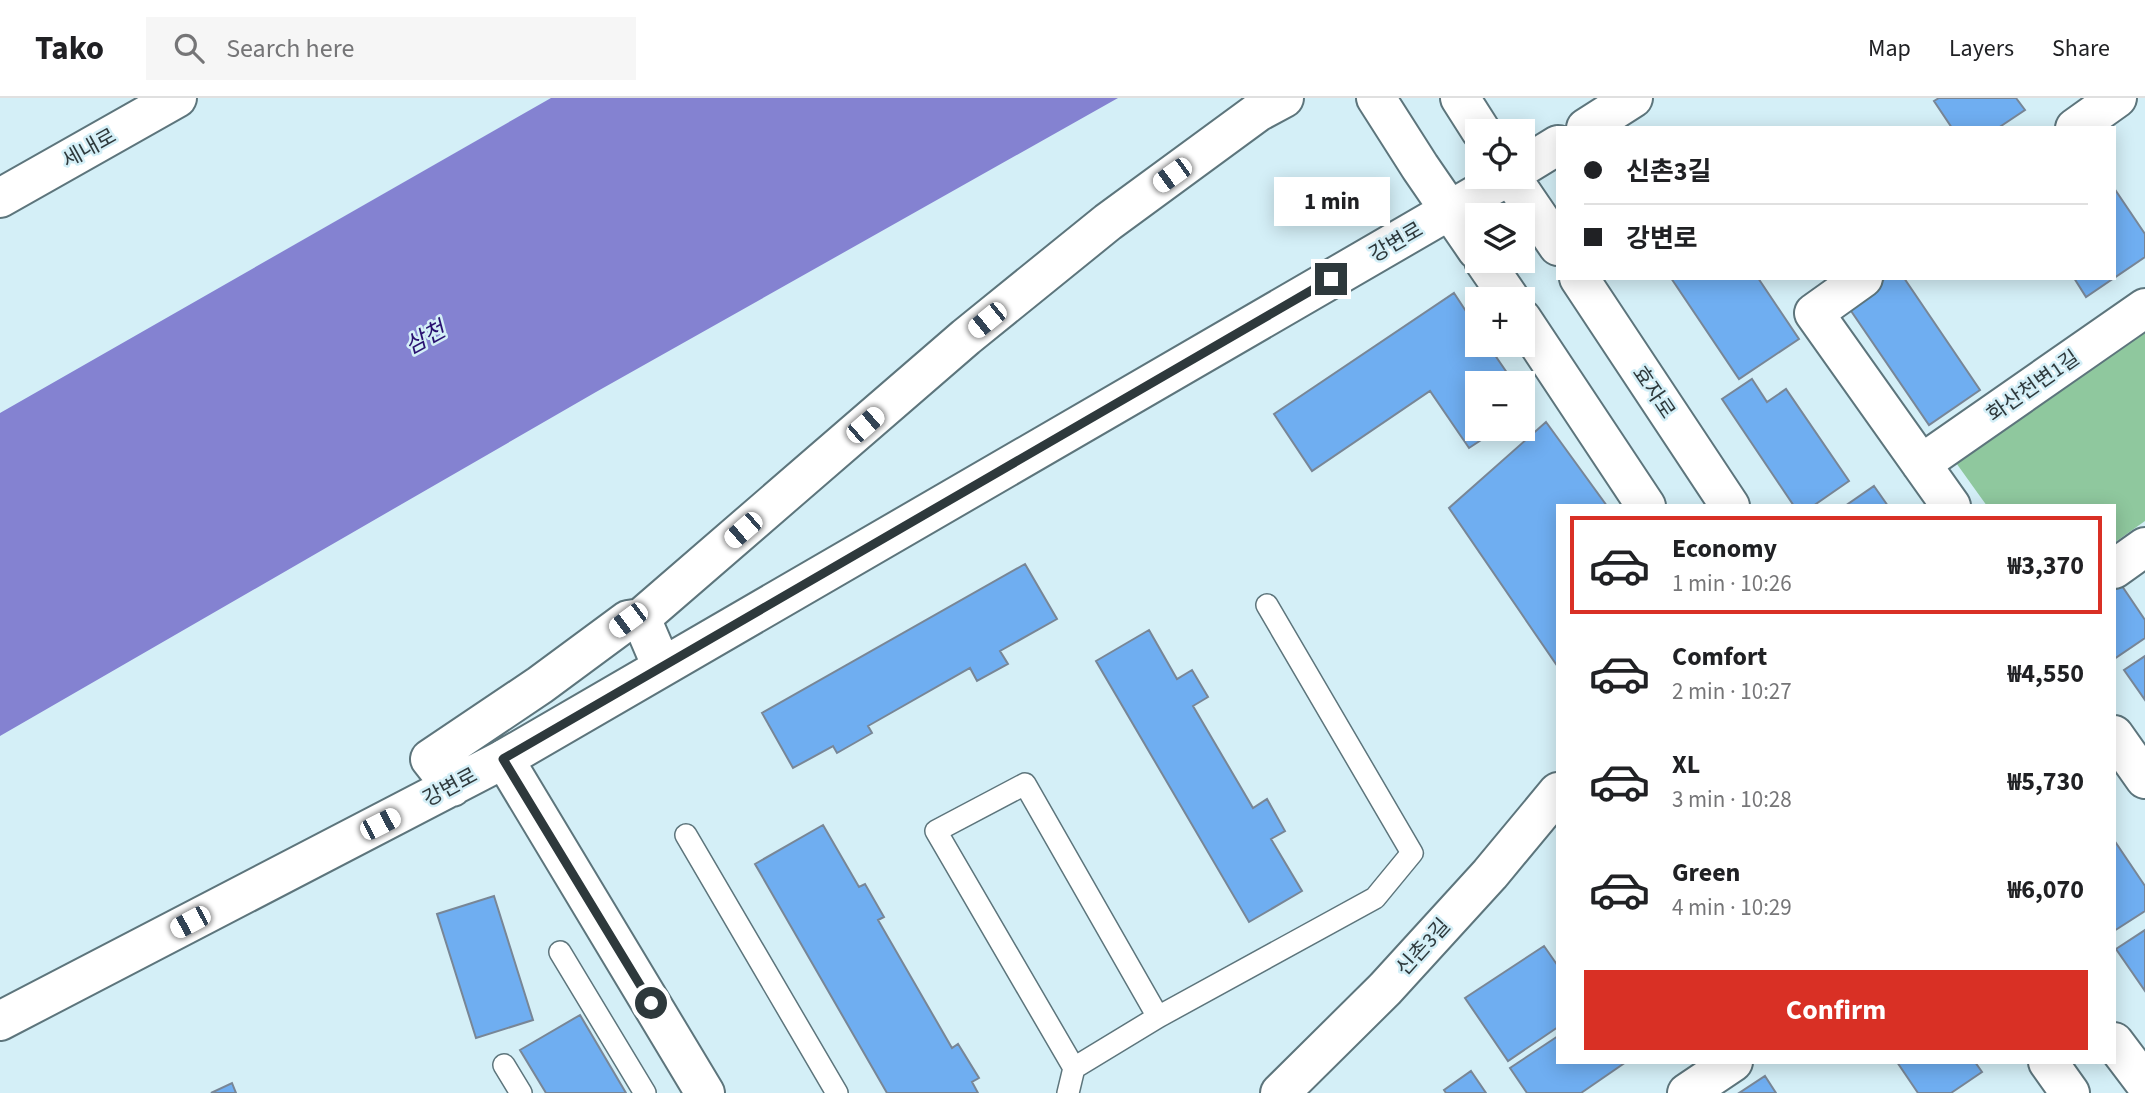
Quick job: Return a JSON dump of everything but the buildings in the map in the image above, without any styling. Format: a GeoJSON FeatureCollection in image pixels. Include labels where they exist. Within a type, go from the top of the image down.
{"type":"FeatureCollection","features":[{"type":"Feature","properties":{"kind":"street","name":"세내로"},"geometry":{"type":"LineString","coordinates":[[0,198],[177,98]]}},
{"type":"Feature","properties":{"kind":"street"},"geometry":{"type":"LineString","coordinates":[[452,787],[430,759],[540,685],[628,620],[641,618],[966,337],[1108,222],[1258,112],[1284,98]]}},
{"type":"Feature","properties":{"kind":"street"},"geometry":{"type":"LineString","coordinates":[[1376,98],[1465,232]]}},
{"type":"Feature","properties":{"kind":"street"},"geometry":{"type":"LineString","coordinates":[[1460,98],[1473,119]]}},
{"type":"Feature","properties":{"kind":"street"},"geometry":{"type":"LineString","coordinates":[[1589,126],[1633,98]]}},
{"type":"Feature","properties":{"kind":"street"},"geometry":{"type":"LineString","coordinates":[[1535,159],[1556,146]]}},
{"type":"Feature","properties":{"kind":"street","name":"강변로"},"geometry":{"type":"LineString","coordinates":[[0,1021],[503,759],[1488,189]]}},
{"type":"Feature","properties":{"kind":"street"},"geometry":{"type":"LineString","coordinates":[[1518,189],[1556,243]]}},
{"type":"Feature","properties":{"kind":"street","name":"효자로"},"geometry":{"type":"LineString","coordinates":[[1580,280],[1729,504]]}},
{"type":"Feature","properties":{"kind":"street"},"geometry":{"type":"LineString","coordinates":[[1860,280],[1814,313],[1950,504]]}},
{"type":"Feature","properties":{"kind":"street","name":"화산천변1길"},"geometry":{"type":"LineString","coordinates":[[1921,464],[2145,308]]}},
{"type":"Feature","properties":{"kind":"street"},"geometry":{"type":"LineString","coordinates":[[1535,339],[1645,504]]}},
{"type":"Feature","properties":{"kind":"street"},"geometry":{"type":"LineString","coordinates":[[2116,568],[2145,547]]}},
{"type":"Feature","properties":{"kind":"street"},"geometry":{"type":"LineString","coordinates":[[641,618],[663,667]]}},
{"type":"Feature","properties":{"kind":"street"},"geometry":{"type":"LineString","coordinates":[[2116,739],[2136,777]]}},
{"type":"Feature","properties":{"kind":"street"},"geometry":{"type":"LineString","coordinates":[[503,759],[705,1093]]}},
{"type":"Feature","properties":{"kind":"street","name":"신촌3길"},"geometry":{"type":"LineString","coordinates":[[1280,1093],[1385,989],[1490,874],[1556,794]]}},
{"type":"Feature","properties":{"kind":"street"},"geometry":{"type":"LineString","coordinates":[[2116,1045],[2145,1083]]}},
{"type":"Feature","properties":{"kind":"street"},"geometry":{"type":"LineString","coordinates":[[1687,1093],[1730,1064]]}},
{"type":"Feature","properties":{"kind":"street"},"geometry":{"type":"LineString","coordinates":[[2049,1064],[2070,1093]]}},
{"type":"Feature","properties":{"kind":"lane"},"geometry":{"type":"LineString","coordinates":[[1074,1069],[1158,1017],[1375,898],[1412,852],[1267,605]]}},
{"type":"Feature","properties":{"kind":"lane"},"geometry":{"type":"LineString","coordinates":[[1068,1093],[1074,1069],[936,831],[1026,784],[1158,1017]]}},
{"type":"Feature","properties":{"kind":"lane"},"geometry":{"type":"LineString","coordinates":[[686,835],[836,1093]]}},
{"type":"Feature","properties":{"kind":"lane"},"geometry":{"type":"LineString","coordinates":[[560,952],[645,1093]]}},
{"type":"Feature","properties":{"kind":"lane"},"geometry":{"type":"LineString","coordinates":[[504,1065],[520,1093]]}},
{"type":"Feature","properties":{"kind":"green space"},"geometry":{"type":"Polygon","coordinates":[[[2145,326],[2145,521],[2116,542],[2116,504],[1986,504],[1954,460],[2145,326]]]}},
{"type":"Feature","properties":{"kind":"water","name":"삼천"},"geometry":{"type":"Polygon","coordinates":[[[551,98],[1118,98],[596,392],[0,736],[0,413],[551,98]]]}},
{"type":"Feature","properties":{"kind":"route"},"geometry":{"type":"LineString","coordinates":[[651,1003],[503,759],[1331,279]]}}]}
